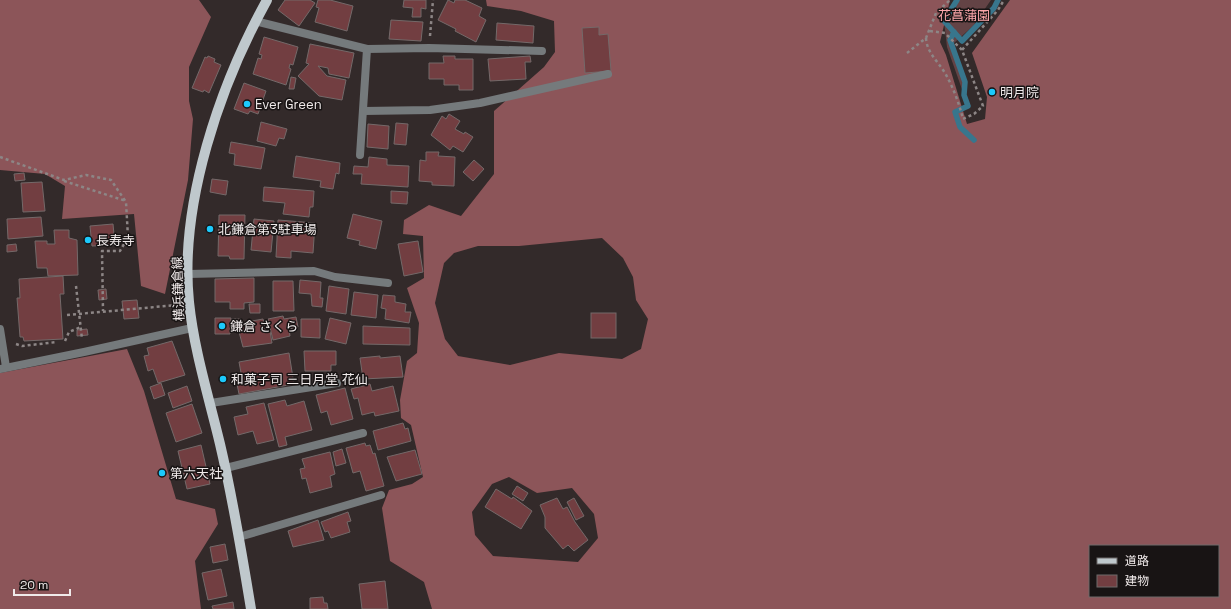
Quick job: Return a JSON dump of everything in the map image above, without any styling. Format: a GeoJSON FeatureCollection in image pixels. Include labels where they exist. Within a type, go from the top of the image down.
{"type":"FeatureCollection","features":[{"type":"Feature","properties":{"kind":"main road","name":"横浜鎌倉線"},"geometry":{"type":"LineString","coordinates":[[251,609],[226,468],[192,328],[188,274],[190,232],[204,154],[220,105],[255,21],[267,0]]}},
{"type":"Feature","properties":{"kind":"street"},"geometry":{"type":"LineString","coordinates":[[255,21],[304,35],[367,49],[429,48],[542,51]]}},
{"type":"Feature","properties":{"kind":"street"},"geometry":{"type":"LineString","coordinates":[[360,155],[367,49]]}},
{"type":"Feature","properties":{"kind":"street"},"geometry":{"type":"LineString","coordinates":[[364,111],[430,110],[459,106],[608,74]]}},
{"type":"Feature","properties":{"kind":"street"},"geometry":{"type":"LineString","coordinates":[[188,274],[314,271],[334,277],[388,282]]}},
{"type":"Feature","properties":{"kind":"street"},"geometry":{"type":"LineString","coordinates":[[1,333],[3,368],[192,328]]}},
{"type":"Feature","properties":{"kind":"street"},"geometry":{"type":"LineString","coordinates":[[211,404],[337,383]]}},
{"type":"Feature","properties":{"kind":"street"},"geometry":{"type":"LineString","coordinates":[[226,468],[363,433]]}},
{"type":"Feature","properties":{"kind":"street"},"geometry":{"type":"LineString","coordinates":[[239,537],[381,495]]}},
{"type":"Feature","properties":{"kind":"path"},"geometry":{"type":"LineString","coordinates":[[429,48],[433,0]]}},
{"type":"Feature","properties":{"kind":"path"},"geometry":{"type":"LineString","coordinates":[[907,53],[926,38],[936,14],[950,0]]}},
{"type":"Feature","properties":{"kind":"path"},"geometry":{"type":"LineString","coordinates":[[962,50],[998,10],[1004,0]]}},
{"type":"Feature","properties":{"kind":"path"},"geometry":{"type":"LineString","coordinates":[[926,38],[927,48],[945,73],[958,100],[963,119],[974,114],[983,106],[962,50],[945,33],[930,31]]}},
{"type":"Feature","properties":{"kind":"path"},"geometry":{"type":"LineString","coordinates":[[0,157],[126,202]]}},
{"type":"Feature","properties":{"kind":"path"},"geometry":{"type":"LineString","coordinates":[[64,180],[86,175],[111,180],[126,202],[128,237],[120,251],[102,252],[103,311]]}},
{"type":"Feature","properties":{"kind":"path"},"geometry":{"type":"LineString","coordinates":[[76,286],[84,352]]}},
{"type":"Feature","properties":{"kind":"path"},"geometry":{"type":"LineString","coordinates":[[68,315],[177,305]]}},
{"type":"Feature","properties":{"kind":"path"},"geometry":{"type":"LineString","coordinates":[[1,333],[22,346],[66,341],[69,332],[81,327]]}},
{"type":"Feature","properties":{"kind":"green space","name":"花菖蒲園"},"geometry":{"type":"Polygon","coordinates":[[[957,0],[991,0],[973,26],[954,43],[965,82],[964,95],[947,47],[944,21],[957,0]]]}},
{"type":"Feature","properties":{"kind":"shaded area"},"geometry":{"type":"Polygon","coordinates":[[[0,0],[199,0],[211,17],[189,67],[189,101],[193,119],[188,180],[165,294],[141,286],[134,214],[62,219],[65,186],[45,174],[0,170],[0,0]]]}},
{"type":"Feature","properties":{"kind":"shaded area"},"geometry":{"type":"Polygon","coordinates":[[[486,0],[950,0],[940,42],[946,55],[967,124],[985,119],[987,97],[972,53],[1010,0],[1231,0],[1231,609],[432,609],[424,582],[390,561],[382,508],[389,490],[412,484],[423,477],[411,425],[401,418],[400,400],[407,361],[417,353],[419,323],[407,288],[424,278],[423,236],[403,234],[404,220],[429,205],[461,216],[494,174],[494,111],[544,67],[555,52],[554,21],[521,11],[487,6],[486,0]],[[602,238],[519,246],[478,246],[454,253],[444,263],[435,303],[445,339],[458,356],[510,365],[559,353],[622,359],[641,349],[648,319],[636,300],[633,277],[623,258],[602,238]],[[509,477],[492,484],[472,512],[475,535],[493,556],[578,562],[598,538],[594,514],[572,488],[537,493],[509,477]]]}},
{"type":"Feature","properties":{"kind":"shaded area"},"geometry":{"type":"Polygon","coordinates":[[[127,349],[144,391],[176,499],[215,509],[218,524],[195,561],[201,609],[0,609],[0,373],[127,349]]]}},
{"type":"Feature","properties":{"kind":"building"},"geometry":{"type":"Polygon","coordinates":[[[285,0],[310,0],[315,3],[299,26],[278,10],[285,0]]]}},
{"type":"Feature","properties":{"kind":"building"},"geometry":{"type":"Polygon","coordinates":[[[318,0],[330,0],[353,6],[347,31],[315,22],[319,8],[316,7],[318,0]]]}},
{"type":"Feature","properties":{"kind":"building"},"geometry":{"type":"Polygon","coordinates":[[[404,0],[426,0],[426,9],[421,8],[421,17],[412,17],[413,8],[403,7],[404,0]]]}},
{"type":"Feature","properties":{"kind":"building"},"geometry":{"type":"Polygon","coordinates":[[[448,0],[454,3],[455,0],[465,0],[482,8],[479,16],[486,20],[476,42],[455,31],[456,29],[438,20],[448,0]]]}},
{"type":"Feature","properties":{"kind":"building"},"geometry":{"type":"Polygon","coordinates":[[[391,20],[423,22],[421,41],[389,39],[391,20]]]}},
{"type":"Feature","properties":{"kind":"building"},"geometry":{"type":"Polygon","coordinates":[[[497,23],[534,26],[533,43],[496,40],[497,23]]]}},
{"type":"Feature","properties":{"kind":"building"},"geometry":{"type":"Polygon","coordinates":[[[599,27],[599,35],[608,34],[611,71],[585,73],[582,28],[599,27]]]}},
{"type":"Feature","properties":{"kind":"building"},"geometry":{"type":"Polygon","coordinates":[[[264,37],[298,47],[293,65],[290,64],[289,68],[291,69],[286,85],[253,74],[258,58],[261,59],[262,55],[259,54],[264,37]]]}},
{"type":"Feature","properties":{"kind":"building"},"geometry":{"type":"Polygon","coordinates":[[[310,44],[354,53],[349,78],[329,74],[328,68],[318,66],[327,76],[346,80],[342,100],[319,96],[298,76],[309,64],[306,63],[310,44]]]}},
{"type":"Feature","properties":{"kind":"building"},"geometry":{"type":"Polygon","coordinates":[[[208,56],[215,59],[214,62],[221,65],[209,93],[204,90],[203,92],[192,88],[205,57],[207,58],[208,56]]]}},
{"type":"Feature","properties":{"kind":"building"},"geometry":{"type":"Polygon","coordinates":[[[443,56],[455,56],[455,59],[473,59],[473,90],[459,90],[459,85],[444,85],[444,79],[429,79],[429,63],[444,63],[443,56]]]}},
{"type":"Feature","properties":{"kind":"building"},"geometry":{"type":"Polygon","coordinates":[[[530,56],[531,62],[525,62],[526,79],[490,81],[488,59],[530,56]]]}},
{"type":"Feature","properties":{"kind":"building"},"geometry":{"type":"Polygon","coordinates":[[[291,77],[296,78],[294,89],[289,89],[291,77]]]}},
{"type":"Feature","properties":{"kind":"building"},"geometry":{"type":"Polygon","coordinates":[[[244,83],[266,91],[258,114],[250,111],[248,114],[234,109],[244,83]]]}},
{"type":"Feature","properties":{"kind":"building"},"geometry":{"type":"Polygon","coordinates":[[[449,114],[460,121],[455,129],[464,134],[465,132],[473,137],[463,152],[453,146],[450,150],[431,135],[442,116],[446,119],[449,114]]]}},
{"type":"Feature","properties":{"kind":"building"},"geometry":{"type":"Polygon","coordinates":[[[261,122],[287,129],[284,139],[279,138],[276,146],[257,141],[261,122]]]}},
{"type":"Feature","properties":{"kind":"building"},"geometry":{"type":"Polygon","coordinates":[[[396,123],[408,124],[406,145],[394,144],[396,123]]]}},
{"type":"Feature","properties":{"kind":"building"},"geometry":{"type":"Polygon","coordinates":[[[368,124],[389,126],[388,149],[367,147],[368,124]]]}},
{"type":"Feature","properties":{"kind":"building"},"geometry":{"type":"Polygon","coordinates":[[[231,142],[265,148],[261,169],[234,165],[235,154],[229,153],[231,142]]]}},
{"type":"Feature","properties":{"kind":"building"},"geometry":{"type":"Polygon","coordinates":[[[426,152],[439,152],[438,156],[455,157],[454,186],[432,185],[432,182],[419,181],[420,160],[426,161],[426,152]]]}},
{"type":"Feature","properties":{"kind":"building"},"geometry":{"type":"Polygon","coordinates":[[[296,156],[340,163],[339,174],[336,173],[333,189],[320,187],[321,181],[293,177],[296,156]]]}},
{"type":"Feature","properties":{"kind":"building"},"geometry":{"type":"Polygon","coordinates":[[[369,157],[387,159],[387,165],[409,166],[408,187],[361,184],[362,174],[353,174],[354,166],[368,167],[369,157]]]}},
{"type":"Feature","properties":{"kind":"building"},"geometry":{"type":"Polygon","coordinates":[[[474,160],[484,169],[473,181],[463,172],[474,160]]]}},
{"type":"Feature","properties":{"kind":"building"},"geometry":{"type":"Polygon","coordinates":[[[24,173],[25,180],[15,181],[14,174],[24,173]]]}},
{"type":"Feature","properties":{"kind":"building"},"geometry":{"type":"Polygon","coordinates":[[[212,179],[228,181],[226,195],[210,192],[212,179]]]}},
{"type":"Feature","properties":{"kind":"building"},"geometry":{"type":"Polygon","coordinates":[[[42,182],[45,211],[23,212],[21,183],[42,182]]]}},
{"type":"Feature","properties":{"kind":"building"},"geometry":{"type":"Polygon","coordinates":[[[264,187],[314,191],[313,207],[310,207],[309,217],[283,214],[285,203],[263,201],[264,187]]]}},
{"type":"Feature","properties":{"kind":"building"},"geometry":{"type":"Polygon","coordinates":[[[391,191],[408,192],[407,204],[391,203],[391,191]]]}},
{"type":"Feature","properties":{"kind":"building"},"geometry":{"type":"Polygon","coordinates":[[[353,214],[382,221],[376,249],[359,245],[360,241],[347,238],[353,214]]]}},
{"type":"Feature","properties":{"kind":"building"},"geometry":{"type":"Polygon","coordinates":[[[219,215],[245,215],[244,259],[230,259],[229,256],[218,256],[219,215]]]}},
{"type":"Feature","properties":{"kind":"building"},"geometry":{"type":"Polygon","coordinates":[[[41,217],[43,236],[8,239],[7,219],[41,217]]]}},
{"type":"Feature","properties":{"kind":"building"},"geometry":{"type":"Polygon","coordinates":[[[254,219],[274,221],[271,252],[251,250],[254,219]]]}},
{"type":"Feature","properties":{"kind":"building"},"geometry":{"type":"Polygon","coordinates":[[[278,220],[315,223],[313,253],[291,251],[291,258],[276,257],[278,220]]]}},
{"type":"Feature","properties":{"kind":"building"},"geometry":{"type":"Polygon","coordinates":[[[113,224],[115,245],[92,246],[90,226],[113,224]]]}},
{"type":"Feature","properties":{"kind":"building"},"geometry":{"type":"Polygon","coordinates":[[[54,230],[69,230],[69,238],[77,240],[78,275],[48,276],[47,268],[37,268],[35,241],[47,241],[47,244],[55,244],[54,230]]]}},
{"type":"Feature","properties":{"kind":"building"},"geometry":{"type":"Polygon","coordinates":[[[418,241],[423,272],[404,276],[398,244],[418,241]]]}},
{"type":"Feature","properties":{"kind":"building"},"geometry":{"type":"Polygon","coordinates":[[[16,244],[17,251],[7,252],[7,245],[16,244]]]}},
{"type":"Feature","properties":{"kind":"building"},"geometry":{"type":"Polygon","coordinates":[[[63,276],[64,294],[60,294],[63,339],[24,341],[23,337],[20,337],[17,298],[20,298],[19,279],[63,276]]]}},
{"type":"Feature","properties":{"kind":"building"},"geometry":{"type":"Polygon","coordinates":[[[254,278],[254,302],[244,303],[244,309],[230,309],[230,302],[215,302],[215,279],[254,278]]]}},
{"type":"Feature","properties":{"kind":"building"},"geometry":{"type":"Polygon","coordinates":[[[300,280],[321,282],[320,298],[323,298],[322,307],[312,306],[311,294],[299,293],[300,280]]]}},
{"type":"Feature","properties":{"kind":"building"},"geometry":{"type":"Polygon","coordinates":[[[273,281],[293,281],[294,311],[273,311],[273,281]]]}},
{"type":"Feature","properties":{"kind":"building"},"geometry":{"type":"Polygon","coordinates":[[[329,286],[349,289],[346,314],[326,311],[329,286]]]}},
{"type":"Feature","properties":{"kind":"building"},"geometry":{"type":"Polygon","coordinates":[[[106,289],[107,299],[99,300],[98,290],[106,289]]]}},
{"type":"Feature","properties":{"kind":"building"},"geometry":{"type":"Polygon","coordinates":[[[354,292],[378,295],[376,318],[351,315],[354,292]]]}},
{"type":"Feature","properties":{"kind":"building"},"geometry":{"type":"Polygon","coordinates":[[[383,295],[395,296],[395,302],[406,304],[405,312],[411,312],[409,323],[385,319],[386,309],[381,308],[383,295]]]}},
{"type":"Feature","properties":{"kind":"building"},"geometry":{"type":"Polygon","coordinates":[[[137,300],[139,318],[124,319],[122,301],[137,300]]]}},
{"type":"Feature","properties":{"kind":"building"},"geometry":{"type":"Polygon","coordinates":[[[249,304],[260,304],[260,313],[250,313],[249,304]]]}},
{"type":"Feature","properties":{"kind":"building"},"geometry":{"type":"Polygon","coordinates":[[[591,313],[616,313],[616,338],[591,338],[591,313]]]}},
{"type":"Feature","properties":{"kind":"building"},"geometry":{"type":"Polygon","coordinates":[[[283,316],[284,319],[296,317],[298,327],[289,329],[290,336],[273,340],[268,319],[283,316]]]}},
{"type":"Feature","properties":{"kind":"building"},"geometry":{"type":"Polygon","coordinates":[[[215,318],[231,318],[230,334],[215,334],[215,318]]]}},
{"type":"Feature","properties":{"kind":"building"},"geometry":{"type":"Polygon","coordinates":[[[330,318],[351,323],[346,344],[325,339],[330,318]]]}},
{"type":"Feature","properties":{"kind":"building"},"geometry":{"type":"Polygon","coordinates":[[[232,319],[241,319],[241,323],[263,319],[266,332],[270,331],[272,343],[243,347],[238,328],[232,328],[232,319]]]}},
{"type":"Feature","properties":{"kind":"building"},"geometry":{"type":"Polygon","coordinates":[[[301,319],[320,319],[320,338],[301,337],[301,319]]]}},
{"type":"Feature","properties":{"kind":"building"},"geometry":{"type":"Polygon","coordinates":[[[363,326],[410,328],[410,345],[363,344],[363,326]]]}},
{"type":"Feature","properties":{"kind":"building"},"geometry":{"type":"Polygon","coordinates":[[[87,329],[88,335],[77,336],[77,330],[87,329]]]}},
{"type":"Feature","properties":{"kind":"building"},"geometry":{"type":"Polygon","coordinates":[[[172,341],[185,375],[158,383],[153,369],[148,371],[144,356],[149,355],[147,348],[172,341]]]}},
{"type":"Feature","properties":{"kind":"building"},"geometry":{"type":"Polygon","coordinates":[[[304,351],[336,351],[336,365],[331,365],[331,371],[305,371],[304,351]]]}},
{"type":"Feature","properties":{"kind":"building"},"geometry":{"type":"Polygon","coordinates":[[[289,353],[294,384],[239,394],[236,379],[242,378],[239,362],[289,353]]]}},
{"type":"Feature","properties":{"kind":"building"},"geometry":{"type":"Polygon","coordinates":[[[380,356],[380,358],[400,356],[403,377],[363,379],[360,358],[380,356]]]}},
{"type":"Feature","properties":{"kind":"building"},"geometry":{"type":"Polygon","coordinates":[[[161,383],[165,395],[154,399],[150,387],[161,383]]]}},
{"type":"Feature","properties":{"kind":"building"},"geometry":{"type":"Polygon","coordinates":[[[370,384],[372,391],[393,386],[399,411],[375,416],[374,412],[362,415],[358,398],[354,399],[351,389],[370,384]]]}},
{"type":"Feature","properties":{"kind":"building"},"geometry":{"type":"Polygon","coordinates":[[[187,386],[192,401],[173,408],[168,393],[187,386]]]}},
{"type":"Feature","properties":{"kind":"building"},"geometry":{"type":"Polygon","coordinates":[[[345,388],[353,419],[331,425],[327,411],[321,413],[316,395],[345,388]]]}},
{"type":"Feature","properties":{"kind":"building"},"geometry":{"type":"Polygon","coordinates":[[[285,400],[287,406],[304,401],[312,430],[285,437],[287,445],[279,447],[268,404],[285,400]]]}},
{"type":"Feature","properties":{"kind":"building"},"geometry":{"type":"Polygon","coordinates":[[[264,403],[274,440],[257,444],[253,431],[238,435],[234,417],[248,414],[246,407],[264,403]]]}},
{"type":"Feature","properties":{"kind":"building"},"geometry":{"type":"Polygon","coordinates":[[[192,404],[202,433],[176,442],[166,413],[192,404]]]}},
{"type":"Feature","properties":{"kind":"building"},"geometry":{"type":"Polygon","coordinates":[[[403,423],[405,429],[408,428],[411,441],[378,450],[373,431],[403,423]]]}},
{"type":"Feature","properties":{"kind":"building"},"geometry":{"type":"Polygon","coordinates":[[[365,443],[366,446],[370,445],[373,454],[375,453],[384,486],[366,491],[360,471],[353,473],[346,448],[365,443]]]}},
{"type":"Feature","properties":{"kind":"building"},"geometry":{"type":"Polygon","coordinates":[[[201,445],[210,484],[187,489],[178,451],[201,445]]]}},
{"type":"Feature","properties":{"kind":"building"},"geometry":{"type":"Polygon","coordinates":[[[342,449],[346,463],[336,466],[333,452],[342,449]]]}},
{"type":"Feature","properties":{"kind":"building"},"geometry":{"type":"Polygon","coordinates":[[[415,450],[422,474],[396,481],[387,457],[415,450]]]}},
{"type":"Feature","properties":{"kind":"building"},"geometry":{"type":"Polygon","coordinates":[[[330,452],[335,474],[330,476],[332,487],[310,493],[306,478],[302,479],[300,469],[305,468],[302,459],[330,452]]]}},
{"type":"Feature","properties":{"kind":"building"},"geometry":{"type":"Polygon","coordinates":[[[517,486],[528,493],[523,501],[512,494],[517,486]]]}},
{"type":"Feature","properties":{"kind":"building"},"geometry":{"type":"Polygon","coordinates":[[[496,489],[512,499],[513,497],[532,511],[521,529],[485,507],[496,489]]]}},
{"type":"Feature","properties":{"kind":"building"},"geometry":{"type":"Polygon","coordinates":[[[557,498],[563,509],[567,507],[575,522],[588,540],[574,551],[568,545],[563,549],[545,528],[545,517],[540,505],[557,498]]]}},
{"type":"Feature","properties":{"kind":"building"},"geometry":{"type":"Polygon","coordinates":[[[574,498],[584,516],[576,520],[567,502],[574,498]]]}},
{"type":"Feature","properties":{"kind":"building"},"geometry":{"type":"Polygon","coordinates":[[[348,512],[351,521],[347,522],[350,532],[331,538],[328,531],[325,532],[321,522],[348,512]]]}},
{"type":"Feature","properties":{"kind":"building"},"geometry":{"type":"Polygon","coordinates":[[[318,520],[324,540],[293,547],[288,531],[318,520]]]}},
{"type":"Feature","properties":{"kind":"building"},"geometry":{"type":"Polygon","coordinates":[[[225,544],[228,560],[213,563],[210,547],[225,544]]]}},
{"type":"Feature","properties":{"kind":"building"},"geometry":{"type":"Polygon","coordinates":[[[221,569],[227,596],[208,600],[202,573],[221,569]]]}},
{"type":"Feature","properties":{"kind":"building"},"geometry":{"type":"Polygon","coordinates":[[[385,581],[388,609],[362,609],[359,584],[385,581]]]}},
{"type":"Feature","properties":{"kind":"building"},"geometry":{"type":"Polygon","coordinates":[[[323,597],[324,603],[327,603],[328,609],[310,609],[310,598],[323,597]]]}},
{"type":"Feature","properties":{"kind":"building"},"geometry":{"type":"Polygon","coordinates":[[[233,602],[234,609],[213,609],[212,606],[233,602]]]}},
{"type":"Feature","properties":{"kind":"waterway"},"geometry":{"type":"LineString","coordinates":[[954,32],[944,21],[957,0]]}},
{"type":"Feature","properties":{"kind":"waterway"},"geometry":{"type":"LineString","coordinates":[[974,140],[960,127],[955,112],[968,106],[964,95],[965,82],[950,40],[954,32],[962,41],[994,8],[998,0]]}},
{"type":"Feature","properties":{"kind":"place","name":"明月院"},"geometry":{"type":"Point","coordinates":[992,92]}},
{"type":"Feature","properties":{"kind":"place","name":"Ever Green"},"geometry":{"type":"Point","coordinates":[247,104]}},
{"type":"Feature","properties":{"kind":"place","name":"北鎌倉第3駐車場"},"geometry":{"type":"Point","coordinates":[210,229]}},
{"type":"Feature","properties":{"kind":"place","name":"長寿寺"},"geometry":{"type":"Point","coordinates":[88,240]}},
{"type":"Feature","properties":{"kind":"place","name":"鎌倉 さくら"},"geometry":{"type":"Point","coordinates":[222,326]}},
{"type":"Feature","properties":{"kind":"place","name":"和菓子司 三日月堂 花仙"},"geometry":{"type":"Point","coordinates":[223,379]}},
{"type":"Feature","properties":{"kind":"place","name":"第六天社"},"geometry":{"type":"Point","coordinates":[162,473]}}]}
